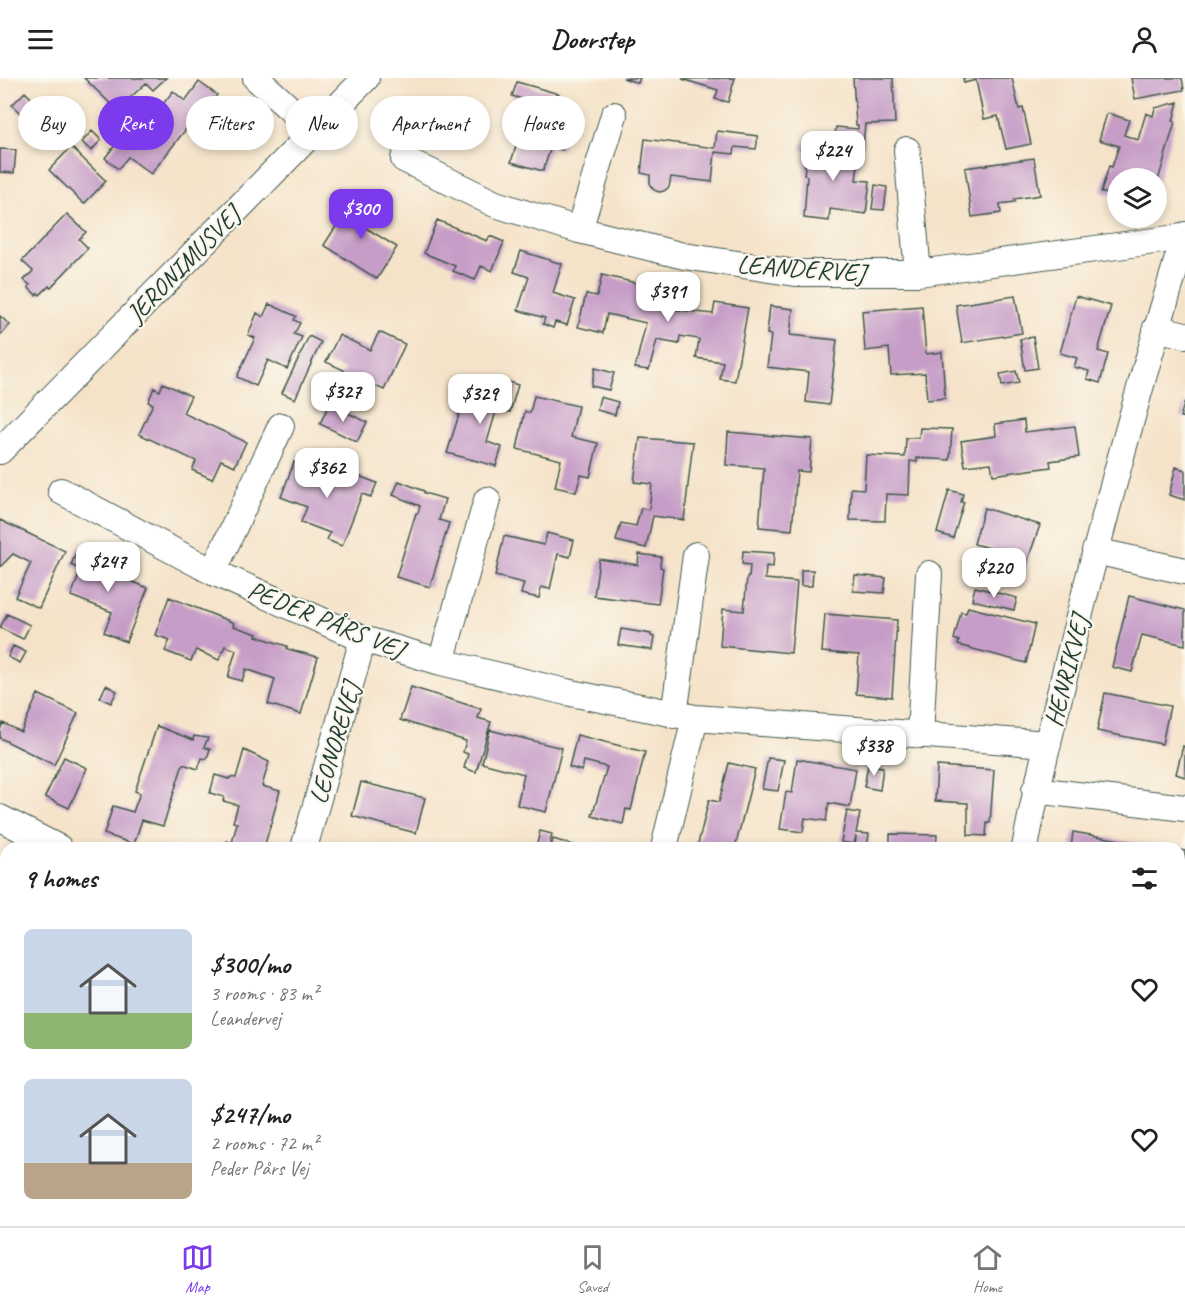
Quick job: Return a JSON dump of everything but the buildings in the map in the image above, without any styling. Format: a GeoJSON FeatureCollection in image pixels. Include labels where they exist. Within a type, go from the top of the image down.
{"type":"FeatureCollection","features":[{"type":"Feature","properties":{"kind":"street"},"geometry":{"type":"LineString","coordinates":[[256,78],[286,105]]}},
{"type":"Feature","properties":{"kind":"street","name":"JERONIMUSVEJ"},"geometry":{"type":"LineString","coordinates":[[348,96],[366,78]]}},
{"type":"Feature","properties":{"kind":"street"},"geometry":{"type":"LineString","coordinates":[[579,230],[614,115]]}},
{"type":"Feature","properties":{"kind":"street","name":"JERONIMUSVEJ"},"geometry":{"type":"LineString","coordinates":[[1,449],[295,150]]}},
{"type":"Feature","properties":{"kind":"street"},"geometry":{"type":"LineString","coordinates":[[907,150],[918,273]]}},
{"type":"Feature","properties":{"kind":"street","name":"LEANDERVEJ"},"geometry":{"type":"LineString","coordinates":[[404,159],[495,204],[579,230],[684,256],[796,273],[918,273],[1185,236]]}},
{"type":"Feature","properties":{"kind":"street","name":"HENRIKVEJ"},"geometry":{"type":"LineString","coordinates":[[1026,842],[1035,790],[1095,551],[1156,328],[1185,236]]}},
{"type":"Feature","properties":{"kind":"street"},"geometry":{"type":"LineString","coordinates":[[1156,328],[1185,335]]}},
{"type":"Feature","properties":{"kind":"street"},"geometry":{"type":"LineString","coordinates":[[213,572],[282,426]]}},
{"type":"Feature","properties":{"kind":"street","name":"PEDER PÅRS VEJ"},"geometry":{"type":"LineString","coordinates":[[61,490],[213,572],[363,639],[441,662],[684,717],[1048,744]]}},
{"type":"Feature","properties":{"kind":"street"},"geometry":{"type":"LineString","coordinates":[[441,662],[487,500]]}},
{"type":"Feature","properties":{"kind":"street"},"geometry":{"type":"LineString","coordinates":[[1095,551],[1185,571]]}},
{"type":"Feature","properties":{"kind":"street"},"geometry":{"type":"LineString","coordinates":[[665,842],[684,717],[696,555]]}},
{"type":"Feature","properties":{"kind":"street"},"geometry":{"type":"LineString","coordinates":[[920,735],[929,574]]}},
{"type":"Feature","properties":{"kind":"street","name":"LEONOREVEJ"},"geometry":{"type":"LineString","coordinates":[[306,842],[363,639]]}},
{"type":"Feature","properties":{"kind":"street"},"geometry":{"type":"LineString","coordinates":[[1035,790],[1185,808]]}},
{"type":"Feature","properties":{"kind":"street"},"geometry":{"type":"LineString","coordinates":[[0,818],[47,842]]}}]}
